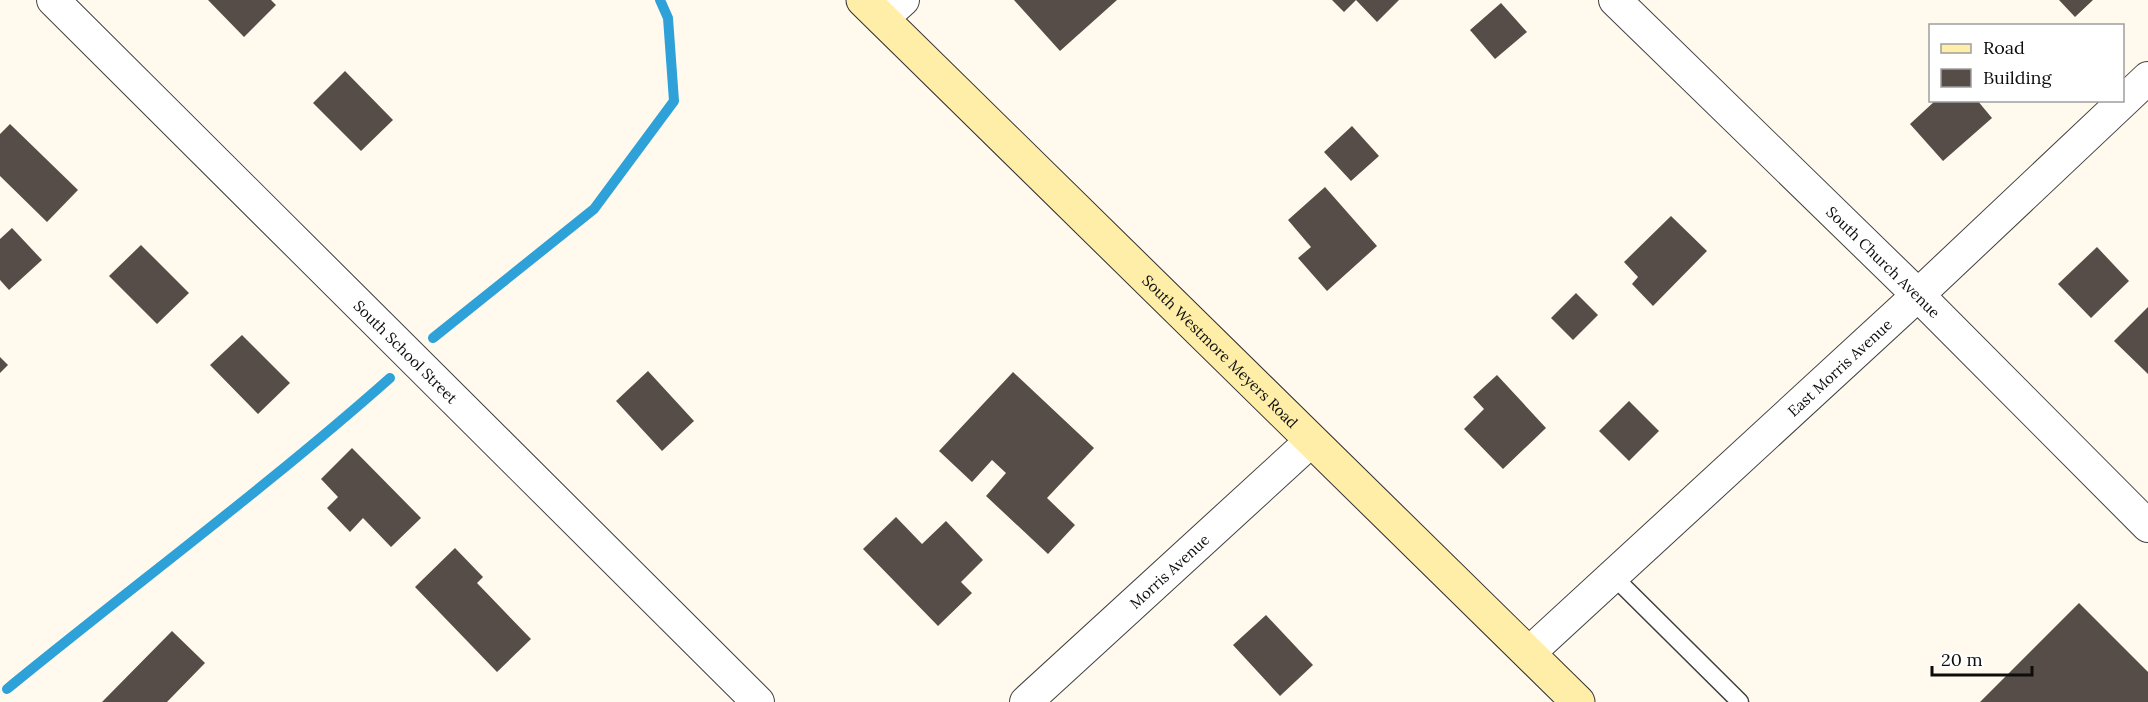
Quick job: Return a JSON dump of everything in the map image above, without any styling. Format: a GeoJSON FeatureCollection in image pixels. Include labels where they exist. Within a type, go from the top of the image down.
{"type":"FeatureCollection","features":[{"type":"Feature","properties":{"kind":"street","name":"South School Street"},"geometry":{"type":"LineString","coordinates":[[53,0],[758,702]]}},
{"type":"Feature","properties":{"kind":"street","name":"South Church Avenue"},"geometry":{"type":"LineString","coordinates":[[1616,0],[1918,295],[2148,526]]}},
{"type":"Feature","properties":{"kind":"street","name":"South Westmore Meyers Road"},"geometry":{"type":"LineString","coordinates":[[883,6],[1311,441],[1578,702]]}},
{"type":"Feature","properties":{"kind":"street","name":"East Morris Avenue"},"geometry":{"type":"LineString","coordinates":[[2124,101],[2148,78]]}},
{"type":"Feature","properties":{"kind":"street","name":"East Morris Avenue"},"geometry":{"type":"LineString","coordinates":[[1529,653],[1918,295],[2123,102]]}},
{"type":"Feature","properties":{"kind":"street","name":"Morris Avenue"},"geometry":{"type":"LineString","coordinates":[[1026,702],[1311,441]]}},
{"type":"Feature","properties":{"kind":"lane"},"geometry":{"type":"LineString","coordinates":[[1612,576],[1740,702]]}},
{"type":"Feature","properties":{"kind":"building"},"geometry":{"type":"Polygon","coordinates":[[[208,0],[271,0],[276,5],[244,37],[208,0]]]}},
{"type":"Feature","properties":{"kind":"building"},"geometry":{"type":"Polygon","coordinates":[[[1014,0],[1117,0],[1060,51],[1014,0]]]}},
{"type":"Feature","properties":{"kind":"building"},"geometry":{"type":"Polygon","coordinates":[[[1332,0],[1356,0],[1344,12],[1332,0]]]}},
{"type":"Feature","properties":{"kind":"building"},"geometry":{"type":"Polygon","coordinates":[[[1356,0],[1399,0],[1377,22],[1356,0]]]}},
{"type":"Feature","properties":{"kind":"building"},"geometry":{"type":"Polygon","coordinates":[[[2059,0],[2093,0],[2075,17],[2059,0]]]}},
{"type":"Feature","properties":{"kind":"building"},"geometry":{"type":"Polygon","coordinates":[[[1501,3],[1527,32],[1495,59],[1470,30],[1501,3]]]}},
{"type":"Feature","properties":{"kind":"building"},"geometry":{"type":"Polygon","coordinates":[[[345,71],[393,120],[361,151],[313,103],[345,71]]]}},
{"type":"Feature","properties":{"kind":"building"},"geometry":{"type":"Polygon","coordinates":[[[1934,102],[1979,102],[1992,118],[1943,161],[1910,124],[1934,102]]]}},
{"type":"Feature","properties":{"kind":"building"},"geometry":{"type":"Polygon","coordinates":[[[10,124],[78,190],[47,222],[0,176],[0,134],[10,124]]]}},
{"type":"Feature","properties":{"kind":"building"},"geometry":{"type":"Polygon","coordinates":[[[1352,126],[1379,156],[1351,181],[1324,152],[1352,126]]]}},
{"type":"Feature","properties":{"kind":"building"},"geometry":{"type":"Polygon","coordinates":[[[1325,187],[1377,246],[1327,291],[1298,258],[1311,247],[1288,220],[1325,187]]]}},
{"type":"Feature","properties":{"kind":"building"},"geometry":{"type":"Polygon","coordinates":[[[1671,216],[1707,251],[1653,306],[1632,284],[1638,277],[1624,262],[1671,216]]]}},
{"type":"Feature","properties":{"kind":"building"},"geometry":{"type":"Polygon","coordinates":[[[12,228],[42,260],[9,290],[0,280],[0,239],[12,228]]]}},
{"type":"Feature","properties":{"kind":"building"},"geometry":{"type":"Polygon","coordinates":[[[141,245],[189,293],[157,324],[109,276],[141,245]]]}},
{"type":"Feature","properties":{"kind":"building"},"geometry":{"type":"Polygon","coordinates":[[[2097,247],[2129,281],[2091,318],[2058,284],[2097,247]]]}},
{"type":"Feature","properties":{"kind":"building"},"geometry":{"type":"Polygon","coordinates":[[[1576,293],[1598,315],[1573,340],[1551,318],[1576,293]]]}},
{"type":"Feature","properties":{"kind":"building"},"geometry":{"type":"Polygon","coordinates":[[[2148,307],[2148,374],[2114,341],[2148,307]]]}},
{"type":"Feature","properties":{"kind":"building"},"geometry":{"type":"Polygon","coordinates":[[[242,335],[290,383],[258,414],[210,365],[242,335]]]}},
{"type":"Feature","properties":{"kind":"building"},"geometry":{"type":"Polygon","coordinates":[[[0,357],[8,365],[0,373],[0,357]]]}},
{"type":"Feature","properties":{"kind":"building"},"geometry":{"type":"Polygon","coordinates":[[[648,371],[694,421],[662,451],[616,401],[648,371]]]}},
{"type":"Feature","properties":{"kind":"building"},"geometry":{"type":"Polygon","coordinates":[[[1013,372],[1094,448],[1047,498],[1075,525],[1048,554],[986,496],[1006,473],[992,460],[972,482],[939,451],[1013,372]]]}},
{"type":"Feature","properties":{"kind":"building"},"geometry":{"type":"Polygon","coordinates":[[[1497,375],[1546,428],[1503,469],[1464,429],[1484,409],[1473,397],[1497,375]]]}},
{"type":"Feature","properties":{"kind":"building"},"geometry":{"type":"Polygon","coordinates":[[[1629,401],[1659,431],[1629,461],[1599,431],[1629,401]]]}},
{"type":"Feature","properties":{"kind":"building"},"geometry":{"type":"Polygon","coordinates":[[[352,448],[421,518],[391,547],[363,518],[350,532],[327,508],[338,497],[321,479],[352,448]]]}},
{"type":"Feature","properties":{"kind":"building"},"geometry":{"type":"Polygon","coordinates":[[[896,517],[922,544],[946,521],[983,560],[961,582],[972,593],[938,626],[863,549],[896,517]]]}},
{"type":"Feature","properties":{"kind":"building"},"geometry":{"type":"Polygon","coordinates":[[[455,548],[483,577],[477,583],[531,639],[497,672],[415,587],[455,548]]]}},
{"type":"Feature","properties":{"kind":"building"},"geometry":{"type":"Polygon","coordinates":[[[2079,603],[2148,672],[2148,702],[1980,702],[2079,603]]]}},
{"type":"Feature","properties":{"kind":"building"},"geometry":{"type":"Polygon","coordinates":[[[1266,615],[1313,665],[1280,696],[1233,645],[1266,615]]]}},
{"type":"Feature","properties":{"kind":"building"},"geometry":{"type":"Polygon","coordinates":[[[172,631],[205,663],[167,702],[102,702],[172,631]]]}},
{"type":"Feature","properties":{"kind":"waterway"},"geometry":{"type":"LineString","coordinates":[[433,338],[594,209],[674,101],[668,18],[660,0]]}},
{"type":"Feature","properties":{"kind":"waterway"},"geometry":{"type":"LineString","coordinates":[[7,689],[248,497],[390,378]]}}]}
